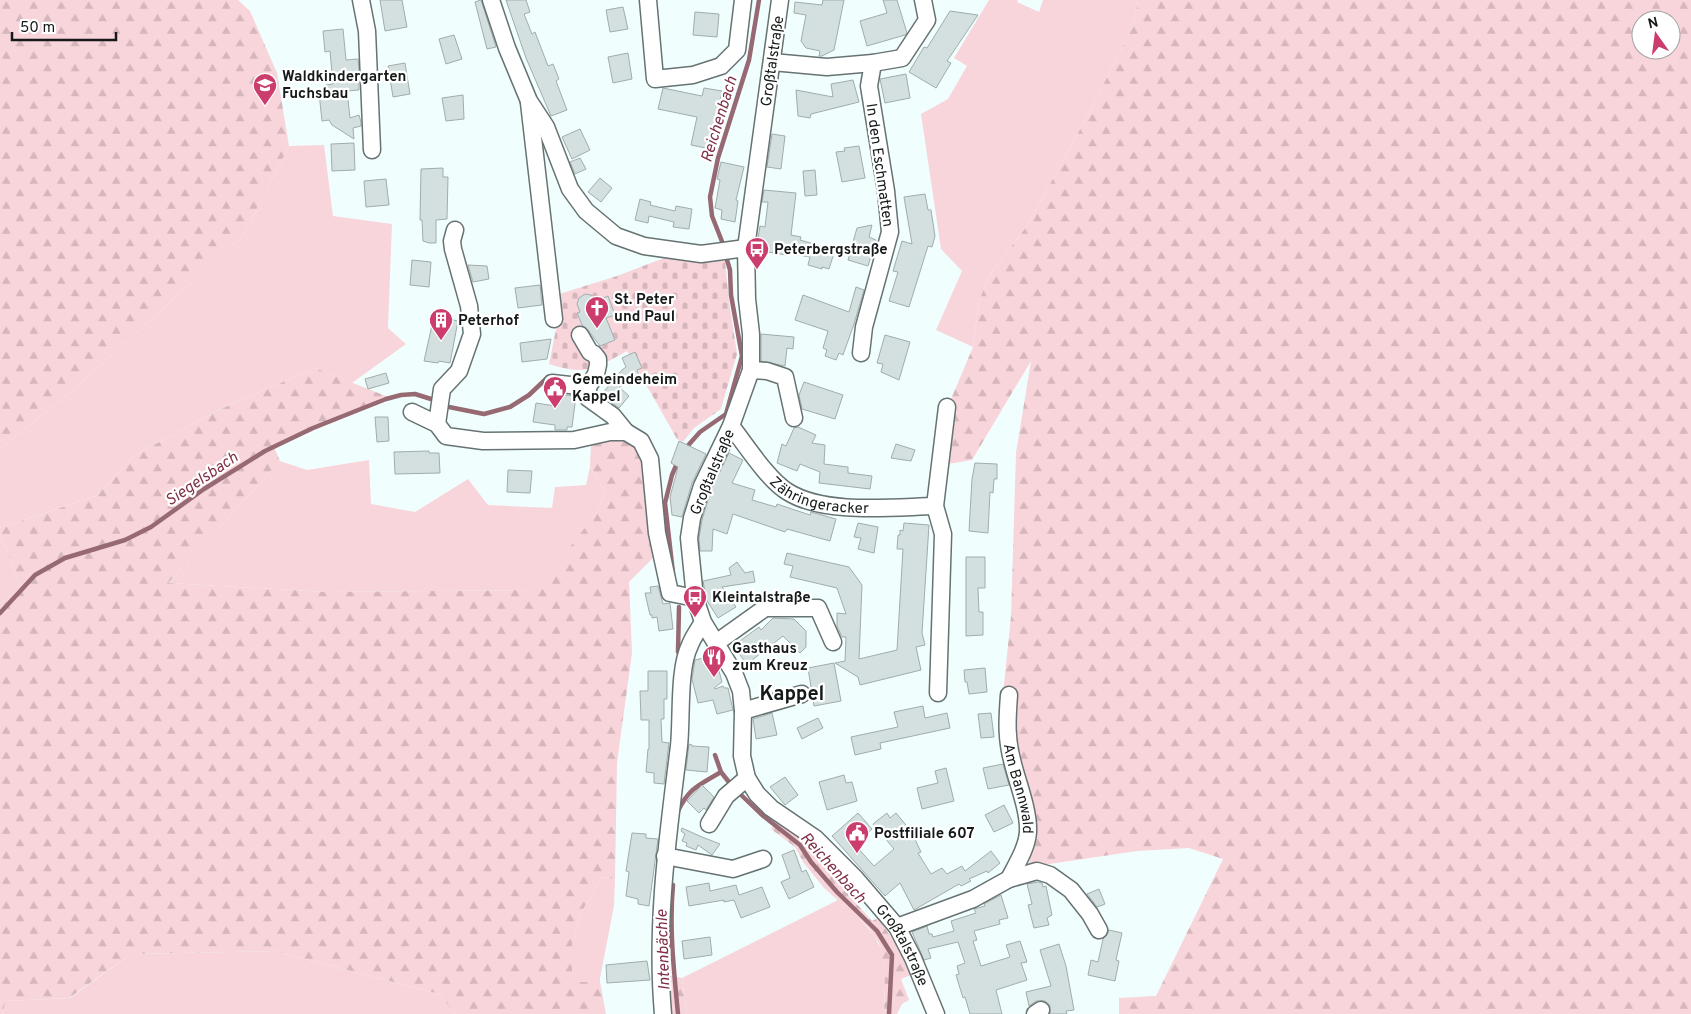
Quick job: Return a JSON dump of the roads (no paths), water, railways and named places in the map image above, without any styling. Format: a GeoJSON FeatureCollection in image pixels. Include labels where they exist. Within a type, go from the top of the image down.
{"type":"FeatureCollection","features":[{"type":"Feature","properties":{"kind":"street"},"geometry":{"type":"LineString","coordinates":[[361,0],[367,31],[372,150]]}},
{"type":"Feature","properties":{"kind":"street"},"geometry":{"type":"LineString","coordinates":[[491,0],[507,48],[529,101],[546,127],[570,189],[586,211],[616,236],[644,246],[701,254],[733,250]]}},
{"type":"Feature","properties":{"kind":"street"},"geometry":{"type":"LineString","coordinates":[[648,0],[656,79],[692,75],[722,66],[737,50],[743,0]]}},
{"type":"Feature","properties":{"kind":"street","name":"Großtalstraße"},"geometry":{"type":"LineString","coordinates":[[780,0],[772,62],[733,250],[747,299],[751,334],[751,370],[731,426],[702,486],[692,518],[686,596],[734,673],[741,691],[743,711],[742,756],[737,786],[757,794],[772,808],[815,838],[855,878],[897,927],[913,958],[936,1014]]}},
{"type":"Feature","properties":{"kind":"street"},"geometry":{"type":"LineString","coordinates":[[772,62],[827,67],[873,63],[902,58],[927,20],[923,0]]}},
{"type":"Feature","properties":{"kind":"street","name":"In den Eschmatten"},"geometry":{"type":"LineString","coordinates":[[861,353],[864,327],[890,232],[886,191],[869,86],[873,63]]}},
{"type":"Feature","properties":{"kind":"street"},"geometry":{"type":"LineString","coordinates":[[529,101],[554,319]]}},
{"type":"Feature","properties":{"kind":"street"},"geometry":{"type":"LineString","coordinates":[[437,424],[442,389],[459,371],[472,334],[469,306],[453,249],[452,241],[455,230]]}},
{"type":"Feature","properties":{"kind":"street"},"geometry":{"type":"LineString","coordinates":[[580,335],[590,352],[598,359],[596,374],[588,387],[588,398],[613,416],[626,432],[641,441],[650,459],[657,533],[670,593],[686,596]]}},
{"type":"Feature","properties":{"kind":"street"},"geometry":{"type":"LineString","coordinates":[[751,370],[767,371],[785,377],[794,418]]}},
{"type":"Feature","properties":{"kind":"street"},"geometry":{"type":"LineString","coordinates":[[552,383],[588,387]]}},
{"type":"Feature","properties":{"kind":"street"},"geometry":{"type":"LineString","coordinates":[[938,692],[943,534],[935,506],[947,407]]}},
{"type":"Feature","properties":{"kind":"street"},"geometry":{"type":"LineString","coordinates":[[412,412],[437,424],[446,436],[483,441],[574,440],[610,432],[626,432]]}},
{"type":"Feature","properties":{"kind":"street","name":"Zähringeracker"},"geometry":{"type":"LineString","coordinates":[[731,426],[777,484],[788,492],[813,503],[867,508],[935,506]]}},
{"type":"Feature","properties":{"kind":"street"},"geometry":{"type":"LineString","coordinates":[[716,643],[766,608],[818,608],[833,642]]}},
{"type":"Feature","properties":{"kind":"street"},"geometry":{"type":"LineString","coordinates":[[664,1014],[660,978],[660,948],[665,856],[679,742],[684,665],[689,646],[703,622]]}},
{"type":"Feature","properties":{"kind":"street"},"geometry":{"type":"LineString","coordinates":[[743,711],[802,694]]}},
{"type":"Feature","properties":{"kind":"street","name":"Am Bannwald"},"geometry":{"type":"LineString","coordinates":[[1009,695],[1006,728],[1025,810],[1028,832],[1010,879]]}},
{"type":"Feature","properties":{"kind":"street"},"geometry":{"type":"LineString","coordinates":[[709,824],[737,786]]}},
{"type":"Feature","properties":{"kind":"street"},"geometry":{"type":"LineString","coordinates":[[665,856],[733,869],[763,859]]}},
{"type":"Feature","properties":{"kind":"street"},"geometry":{"type":"LineString","coordinates":[[897,927],[973,899],[1010,879],[1037,871],[1050,875],[1071,890],[1090,914],[1099,930]]}},
{"type":"Feature","properties":{"kind":"waterway","name":"Reichenbach"},"geometry":{"type":"LineString","coordinates":[[723,244],[712,216],[710,197],[718,158],[749,60],[759,0]]}},
{"type":"Feature","properties":{"kind":"waterway","name":"Reichenbach"},"geometry":{"type":"LineString","coordinates":[[684,450],[700,432],[726,414],[742,356],[727,260]]}},
{"type":"Feature","properties":{"kind":"waterway","name":"Siegelsbach"},"geometry":{"type":"LineString","coordinates":[[449,407],[484,414],[510,407],[529,395],[548,377]]}},
{"type":"Feature","properties":{"kind":"waterway","name":"Siegelsbach"},"geometry":{"type":"LineString","coordinates":[[0,613],[35,575],[65,558],[125,540],[151,527],[204,489],[265,451],[313,428],[386,399],[415,394],[431,399]]}},
{"type":"Feature","properties":{"kind":"waterway","name":"Reichenbach"},"geometry":{"type":"LineString","coordinates":[[673,573],[665,503],[672,475],[678,461]]}},
{"type":"Feature","properties":{"kind":"waterway","name":"Reichenbach"},"geometry":{"type":"LineString","coordinates":[[678,652],[679,607]]}},
{"type":"Feature","properties":{"kind":"waterway","name":"Reichenbach"},"geometry":{"type":"LineString","coordinates":[[715,755],[721,772],[732,786]]}},
{"type":"Feature","properties":{"kind":"waterway","name":"Intenbächle"},"geometry":{"type":"LineString","coordinates":[[678,811],[691,792],[721,772]]}},
{"type":"Feature","properties":{"kind":"waterway","name":"Reichenbach"},"geometry":{"type":"LineString","coordinates":[[737,791],[762,815],[800,845],[811,862],[837,892],[877,931],[892,955],[889,1014]]}},
{"type":"Feature","properties":{"kind":"waterway","name":"Intenbächle"},"geometry":{"type":"LineString","coordinates":[[673,885],[672,933],[678,1014]]}},
{"type":"Feature","properties":{"kind":"place","name":"Waldkindergarten Fuchsbau"},"geometry":{"type":"Point","coordinates":[265,106]}},
{"type":"Feature","properties":{"kind":"place","name":"Peterbergstraße"},"geometry":{"type":"Point","coordinates":[757,270]}},
{"type":"Feature","properties":{"kind":"place","name":"St. Peter und Paul"},"geometry":{"type":"Point","coordinates":[597,329]}},
{"type":"Feature","properties":{"kind":"place","name":"Peterhof"},"geometry":{"type":"Point","coordinates":[441,341]}},
{"type":"Feature","properties":{"kind":"place","name":"Gemeindeheim Kappel"},"geometry":{"type":"Point","coordinates":[555,409]}},
{"type":"Feature","properties":{"kind":"place","name":"Kleintalstraße"},"geometry":{"type":"Point","coordinates":[695,618]}},
{"type":"Feature","properties":{"kind":"place","name":"Gasthaus zum Kreuz"},"geometry":{"type":"Point","coordinates":[714,678]}},
{"type":"Feature","properties":{"kind":"place","name":"Postfiliale 607"},"geometry":{"type":"Point","coordinates":[857,854]}},
{"type":"Feature","properties":{"kind":"district","name":"Kappel"},"geometry":{"type":"Point","coordinates":[792,693]}}]}
